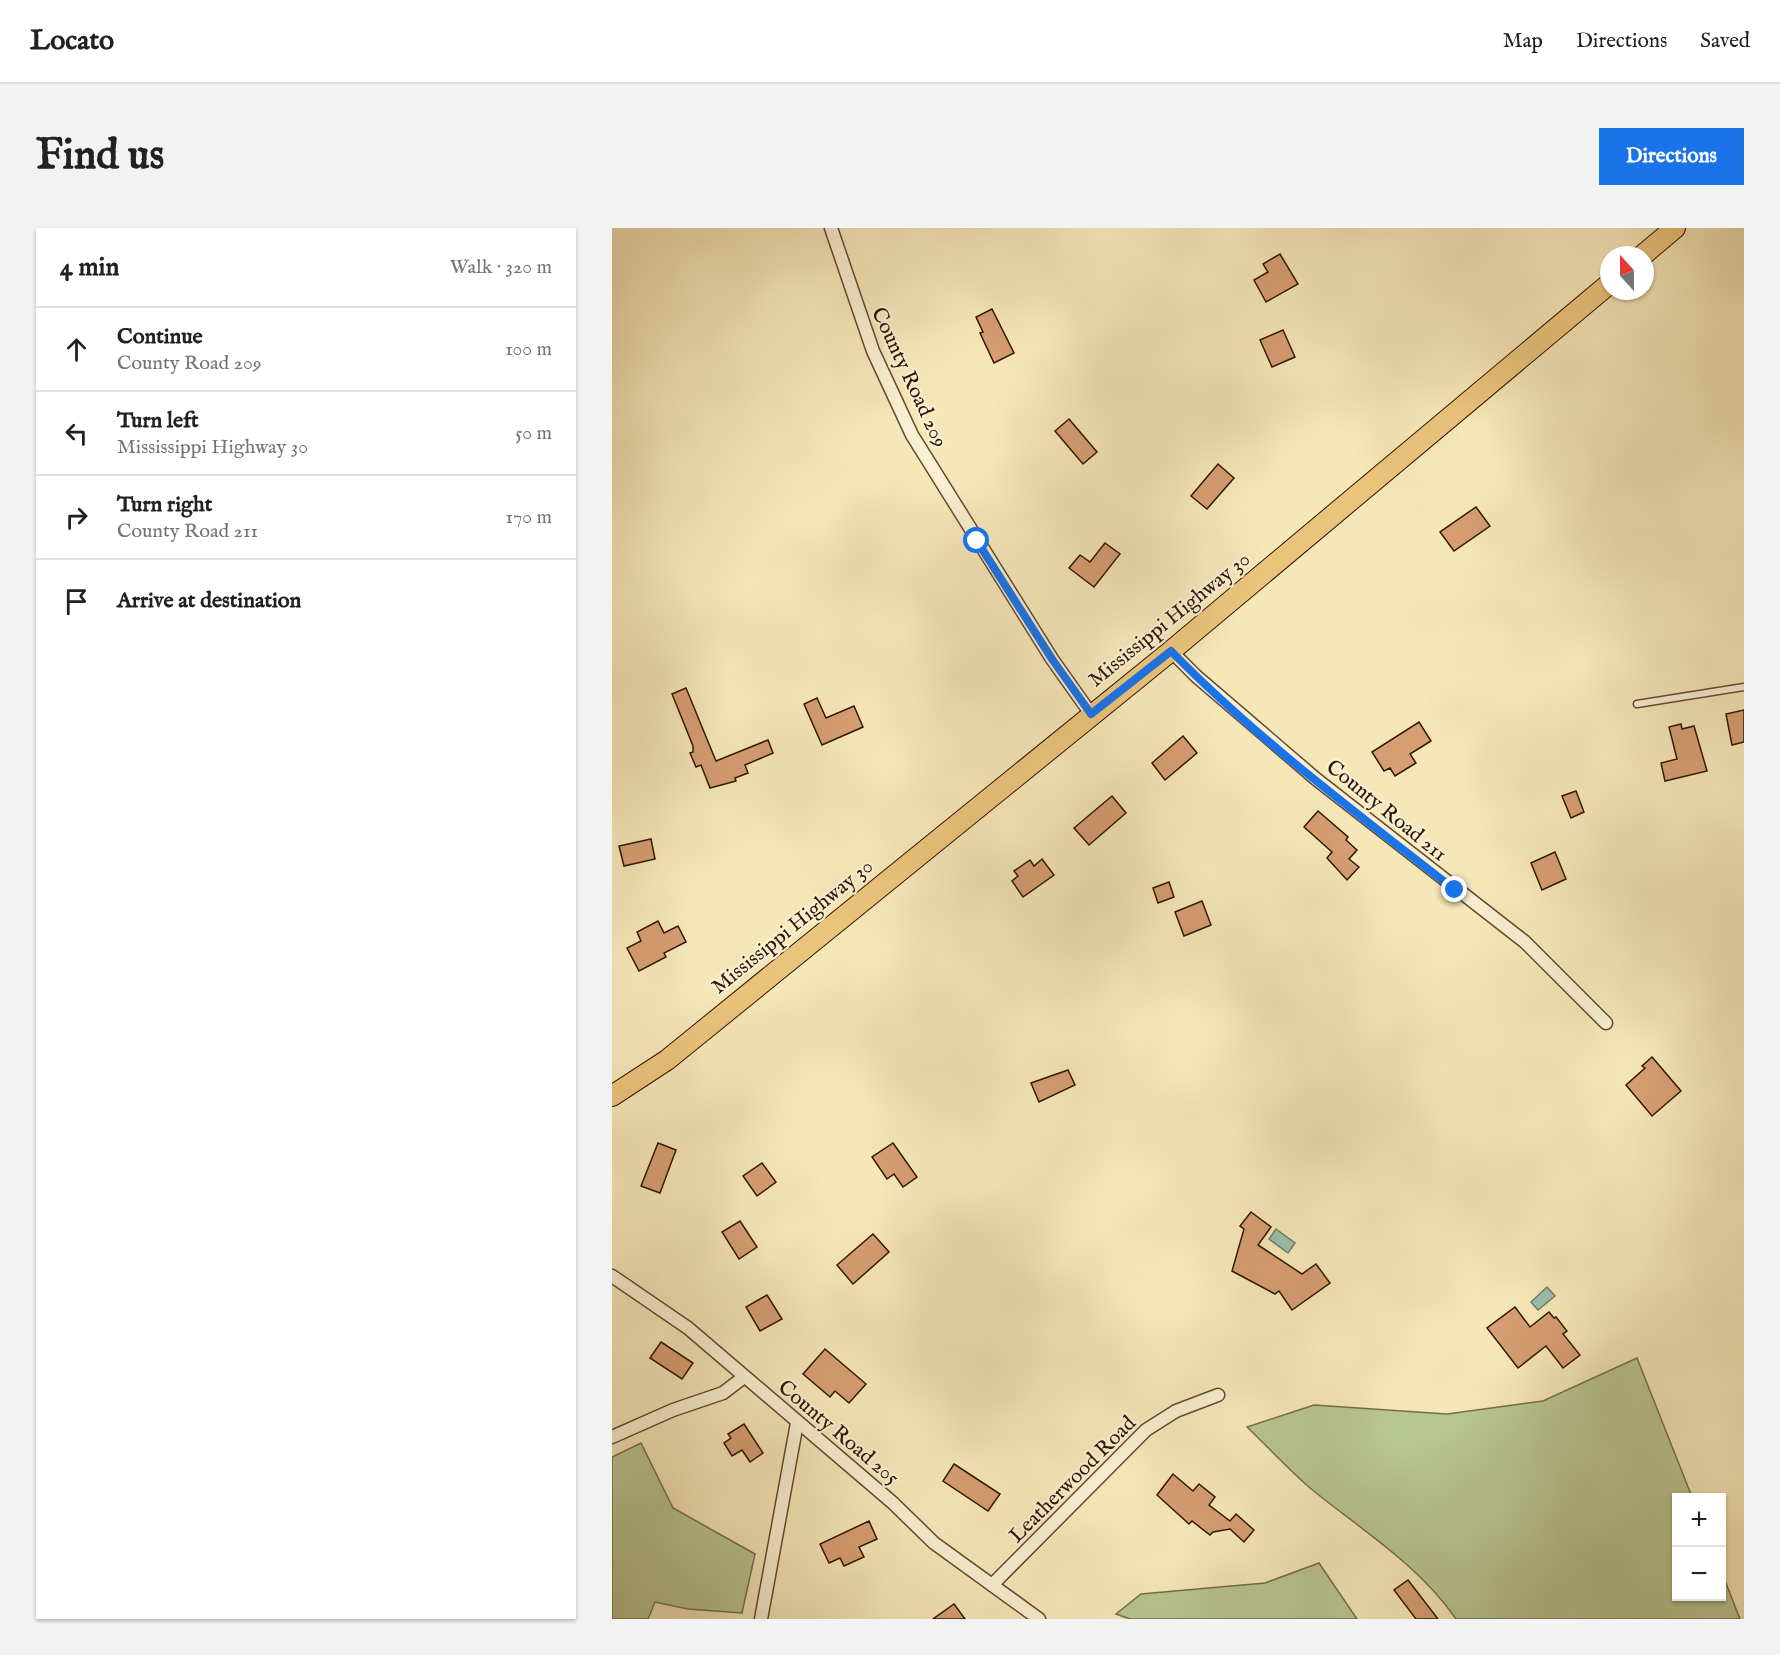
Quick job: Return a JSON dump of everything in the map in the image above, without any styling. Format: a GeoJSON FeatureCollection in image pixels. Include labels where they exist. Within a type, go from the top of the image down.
{"type":"FeatureCollection","features":[{"type":"Feature","properties":{"kind":"main road"},"geometry":{"type":"LineString","coordinates":[[1654,246],[1676,228]]}},
{"type":"Feature","properties":{"kind":"main road","name":"Mississippi Highway 30"},"geometry":{"type":"LineString","coordinates":[[612,1096],[667,1060],[1171,651],[1600,292]]}},
{"type":"Feature","properties":{"kind":"street","name":"County Road 209"},"geometry":{"type":"LineString","coordinates":[[831,228],[873,351],[912,435],[1052,659],[1091,714]]}},
{"type":"Feature","properties":{"kind":"street","name":"County Road 211"},"geometry":{"type":"LineString","coordinates":[[1171,651],[1196,676],[1316,779],[1525,942],[1606,1023]]}},
{"type":"Feature","properties":{"kind":"street","name":"County Road 205"},"geometry":{"type":"LineString","coordinates":[[612,1276],[688,1328],[893,1503],[934,1543],[1040,1619]]}},
{"type":"Feature","properties":{"kind":"street"},"geometry":{"type":"LineString","coordinates":[[612,1437],[673,1410],[723,1393],[744,1377]]}},
{"type":"Feature","properties":{"kind":"street","name":"Leatherwood Road"},"geometry":{"type":"LineString","coordinates":[[992,1585],[1146,1430],[1176,1411],[1218,1395]]}},
{"type":"Feature","properties":{"kind":"street"},"geometry":{"type":"LineString","coordinates":[[761,1619],[797,1423]]}},
{"type":"Feature","properties":{"kind":"lane"},"geometry":{"type":"LineString","coordinates":[[1637,704],[1744,687]]}},
{"type":"Feature","properties":{"kind":"green space"},"geometry":{"type":"Polygon","coordinates":[[[1637,1358],[1690,1493],[1672,1493],[1672,1601],[1726,1601],[1726,1583],[1740,1619],[1456,1619],[1441,1599],[1406,1564],[1310,1488],[1247,1427],[1314,1405],[1447,1414],[1543,1401],[1637,1358]]]}},
{"type":"Feature","properties":{"kind":"green space"},"geometry":{"type":"Polygon","coordinates":[[[641,1443],[673,1508],[755,1554],[742,1613],[688,1609],[655,1602],[648,1619],[612,1619],[612,1457],[641,1443]]]}},
{"type":"Feature","properties":{"kind":"green space"},"geometry":{"type":"Polygon","coordinates":[[[1319,1563],[1357,1619],[1130,1619],[1116,1614],[1141,1594],[1265,1583],[1319,1563]]]}},
{"type":"Feature","properties":{"kind":"shaded area"},"geometry":{"type":"Polygon","coordinates":[[[1276,1229],[1295,1243],[1288,1253],[1269,1239],[1276,1229]]]}},
{"type":"Feature","properties":{"kind":"shaded area"},"geometry":{"type":"Polygon","coordinates":[[[1547,1287],[1555,1296],[1538,1310],[1531,1302],[1547,1287]]]}},
{"type":"Feature","properties":{"kind":"building"},"geometry":{"type":"Polygon","coordinates":[[[1280,254],[1298,284],[1266,302],[1254,280],[1268,272],[1263,264],[1280,254]]]}},
{"type":"Feature","properties":{"kind":"building"},"geometry":{"type":"Polygon","coordinates":[[[992,309],[1014,353],[994,363],[980,333],[983,332],[976,317],[992,309]]]}},
{"type":"Feature","properties":{"kind":"building"},"geometry":{"type":"Polygon","coordinates":[[[1283,330],[1295,357],[1272,367],[1260,340],[1283,330]]]}},
{"type":"Feature","properties":{"kind":"building"},"geometry":{"type":"Polygon","coordinates":[[[1069,419],[1097,452],[1083,464],[1055,431],[1069,419]]]}},
{"type":"Feature","properties":{"kind":"building"},"geometry":{"type":"Polygon","coordinates":[[[1218,464],[1234,478],[1207,509],[1191,496],[1218,464]]]}},
{"type":"Feature","properties":{"kind":"building"},"geometry":{"type":"Polygon","coordinates":[[[1476,507],[1490,526],[1454,551],[1440,532],[1476,507]]]}},
{"type":"Feature","properties":{"kind":"building"},"geometry":{"type":"Polygon","coordinates":[[[1105,543],[1120,554],[1094,587],[1069,568],[1080,555],[1090,562],[1105,543]]]}},
{"type":"Feature","properties":{"kind":"building"},"geometry":{"type":"Polygon","coordinates":[[[686,688],[716,761],[768,740],[773,753],[745,765],[748,773],[735,778],[736,781],[710,788],[701,765],[696,767],[690,753],[693,752],[693,746],[672,694],[686,688]]]}},
{"type":"Feature","properties":{"kind":"building"},"geometry":{"type":"Polygon","coordinates":[[[817,698],[826,718],[854,706],[863,727],[822,745],[804,704],[817,698]]]}},
{"type":"Feature","properties":{"kind":"building"},"geometry":{"type":"Polygon","coordinates":[[[1744,710],[1744,742],[1732,745],[1726,714],[1744,710]]]}},
{"type":"Feature","properties":{"kind":"building"},"geometry":{"type":"Polygon","coordinates":[[[1419,722],[1431,741],[1410,754],[1416,763],[1395,776],[1390,768],[1384,771],[1372,752],[1419,722]]]}},
{"type":"Feature","properties":{"kind":"building"},"geometry":{"type":"Polygon","coordinates":[[[1681,724],[1682,729],[1694,726],[1707,771],[1665,781],[1661,763],[1677,759],[1669,727],[1681,724]]]}},
{"type":"Feature","properties":{"kind":"building"},"geometry":{"type":"Polygon","coordinates":[[[1183,736],[1197,753],[1165,780],[1152,763],[1183,736]]]}},
{"type":"Feature","properties":{"kind":"building"},"geometry":{"type":"Polygon","coordinates":[[[1576,791],[1584,812],[1571,818],[1562,796],[1576,791]]]}},
{"type":"Feature","properties":{"kind":"building"},"geometry":{"type":"Polygon","coordinates":[[[1112,796],[1126,813],[1089,845],[1074,828],[1112,796]]]}},
{"type":"Feature","properties":{"kind":"building"},"geometry":{"type":"Polygon","coordinates":[[[1318,811],[1348,837],[1346,840],[1357,850],[1349,859],[1359,867],[1347,880],[1327,858],[1332,852],[1304,827],[1318,811]]]}},
{"type":"Feature","properties":{"kind":"building"},"geometry":{"type":"Polygon","coordinates":[[[651,839],[655,859],[624,866],[619,846],[651,839]]]}},
{"type":"Feature","properties":{"kind":"building"},"geometry":{"type":"Polygon","coordinates":[[[1555,852],[1566,879],[1542,890],[1531,863],[1555,852]]]}},
{"type":"Feature","properties":{"kind":"building"},"geometry":{"type":"Polygon","coordinates":[[[1042,859],[1054,875],[1023,897],[1012,881],[1018,876],[1014,871],[1030,860],[1034,866],[1042,859]]]}},
{"type":"Feature","properties":{"kind":"building"},"geometry":{"type":"Polygon","coordinates":[[[1169,882],[1174,897],[1158,903],[1153,888],[1169,882]]]}},
{"type":"Feature","properties":{"kind":"building"},"geometry":{"type":"Polygon","coordinates":[[[1202,901],[1211,925],[1184,936],[1175,912],[1202,901]]]}},
{"type":"Feature","properties":{"kind":"building"},"geometry":{"type":"Polygon","coordinates":[[[658,921],[664,933],[678,926],[686,942],[664,953],[666,957],[639,971],[627,948],[641,941],[637,932],[658,921]]]}},
{"type":"Feature","properties":{"kind":"building"},"geometry":{"type":"Polygon","coordinates":[[[1652,1057],[1681,1091],[1652,1116],[1626,1085],[1645,1068],[1642,1066],[1652,1057]]]}},
{"type":"Feature","properties":{"kind":"building"},"geometry":{"type":"Polygon","coordinates":[[[1068,1070],[1075,1085],[1039,1102],[1031,1083],[1068,1070]]]}},
{"type":"Feature","properties":{"kind":"building"},"geometry":{"type":"Polygon","coordinates":[[[658,1143],[676,1150],[660,1193],[641,1186],[658,1143]]]}},
{"type":"Feature","properties":{"kind":"building"},"geometry":{"type":"Polygon","coordinates":[[[893,1143],[917,1177],[903,1187],[894,1174],[887,1179],[872,1157],[893,1143]]]}},
{"type":"Feature","properties":{"kind":"building"},"geometry":{"type":"Polygon","coordinates":[[[762,1163],[776,1182],[757,1196],[743,1176],[762,1163]]]}},
{"type":"Feature","properties":{"kind":"building"},"geometry":{"type":"Polygon","coordinates":[[[1251,1212],[1271,1227],[1258,1245],[1302,1274],[1316,1264],[1330,1283],[1292,1310],[1279,1291],[1275,1294],[1232,1271],[1244,1229],[1240,1226],[1251,1212]]]}},
{"type":"Feature","properties":{"kind":"building"},"geometry":{"type":"Polygon","coordinates":[[[740,1221],[757,1247],[739,1259],[722,1232],[740,1221]]]}},
{"type":"Feature","properties":{"kind":"building"},"geometry":{"type":"Polygon","coordinates":[[[873,1234],[889,1252],[853,1284],[837,1265],[873,1234]]]}},
{"type":"Feature","properties":{"kind":"building"},"geometry":{"type":"Polygon","coordinates":[[[767,1295],[782,1319],[760,1331],[746,1307],[767,1295]]]}},
{"type":"Feature","properties":{"kind":"building"},"geometry":{"type":"Polygon","coordinates":[[[1515,1307],[1530,1327],[1549,1312],[1554,1318],[1556,1317],[1567,1331],[1563,1334],[1580,1355],[1563,1368],[1546,1346],[1518,1368],[1487,1328],[1515,1307]]]}},
{"type":"Feature","properties":{"kind":"building"},"geometry":{"type":"Polygon","coordinates":[[[661,1342],[693,1363],[682,1379],[650,1358],[661,1342]]]}},
{"type":"Feature","properties":{"kind":"building"},"geometry":{"type":"Polygon","coordinates":[[[825,1349],[866,1384],[849,1403],[835,1391],[830,1397],[803,1374],[825,1349]]]}},
{"type":"Feature","properties":{"kind":"building"},"geometry":{"type":"Polygon","coordinates":[[[744,1424],[763,1453],[750,1462],[742,1450],[732,1456],[724,1443],[731,1438],[728,1434],[744,1424]]]}},
{"type":"Feature","properties":{"kind":"building"},"geometry":{"type":"Polygon","coordinates":[[[954,1464],[1000,1494],[988,1511],[943,1481],[954,1464]]]}},
{"type":"Feature","properties":{"kind":"building"},"geometry":{"type":"Polygon","coordinates":[[[1173,1474],[1193,1491],[1199,1484],[1215,1497],[1209,1505],[1230,1521],[1236,1514],[1254,1530],[1244,1542],[1230,1529],[1213,1532],[1210,1535],[1192,1521],[1189,1524],[1157,1495],[1173,1474]]]}},
{"type":"Feature","properties":{"kind":"building"},"geometry":{"type":"Polygon","coordinates":[[[869,1521],[877,1539],[859,1547],[864,1557],[844,1566],[840,1558],[829,1563],[820,1544],[869,1521]]]}},
{"type":"Feature","properties":{"kind":"building"},"geometry":{"type":"Polygon","coordinates":[[[1408,1580],[1438,1619],[1416,1619],[1394,1590],[1408,1580]]]}},
{"type":"Feature","properties":{"kind":"building"},"geometry":{"type":"Polygon","coordinates":[[[954,1604],[965,1619],[933,1619],[954,1604]]]}},
{"type":"Feature","properties":{"kind":"route"},"geometry":{"type":"LineString","coordinates":[[977,541],[1052,659],[1091,714],[1171,651],[1196,676],[1316,779],[1455,890]]}}]}
